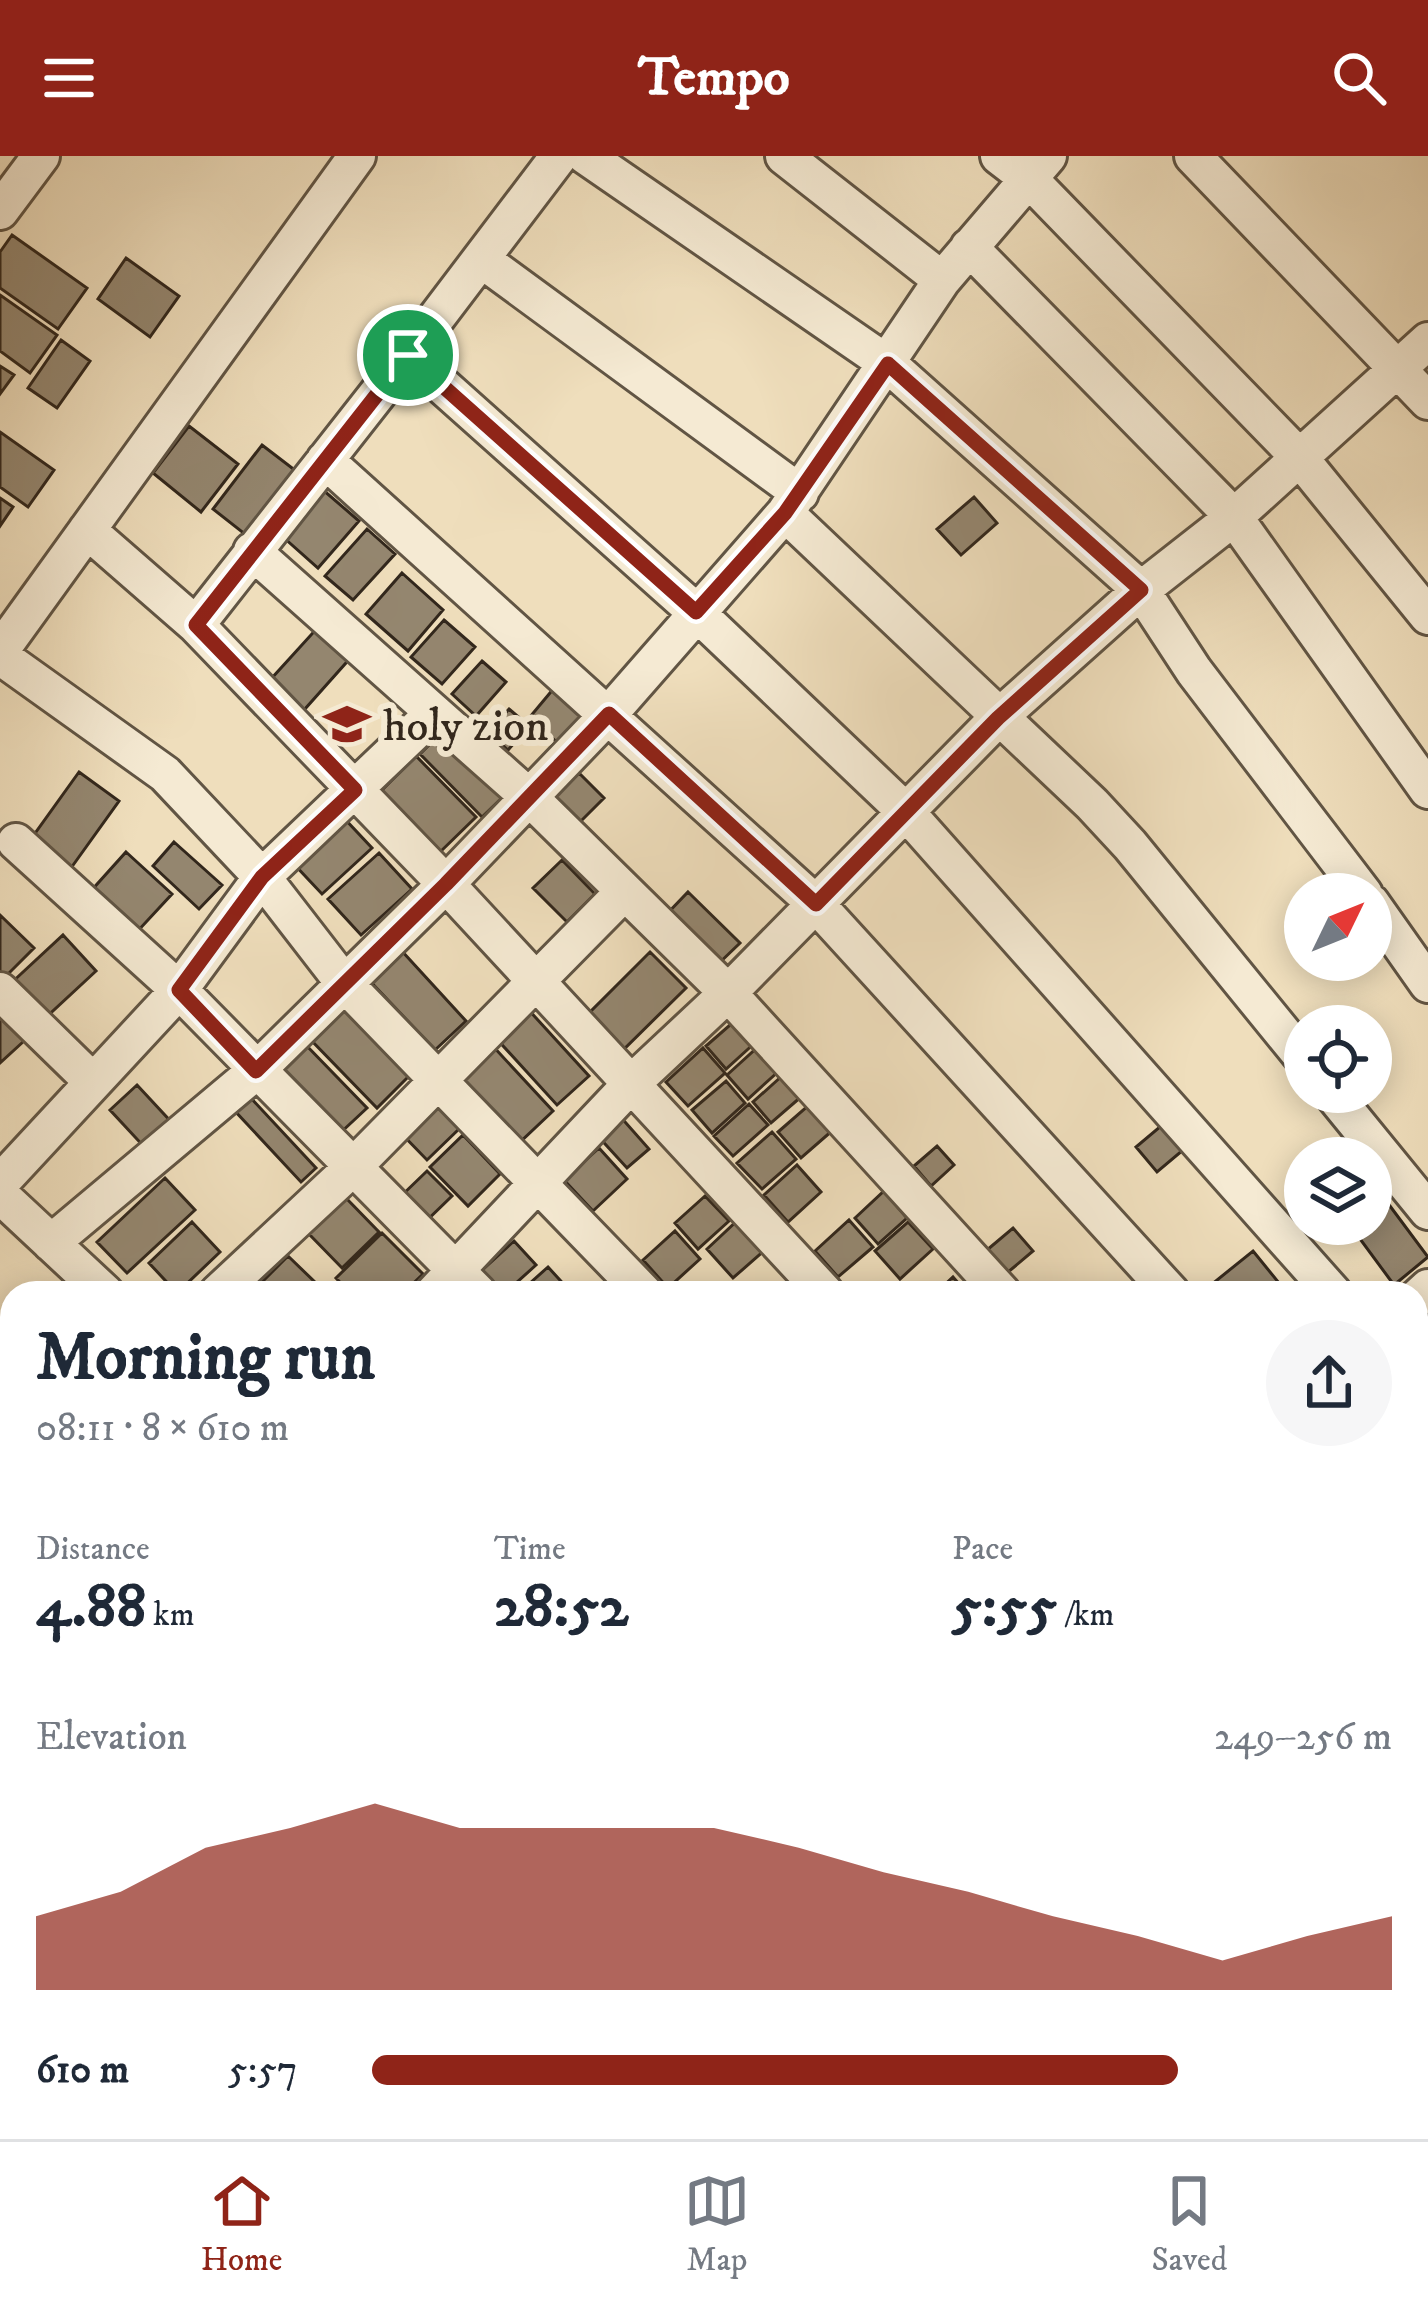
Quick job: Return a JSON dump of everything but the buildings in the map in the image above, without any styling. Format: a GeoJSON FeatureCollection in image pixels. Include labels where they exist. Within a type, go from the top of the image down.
{"type":"FeatureCollection","features":[{"type":"Feature","properties":{"kind":"street"},"geometry":{"type":"LineString","coordinates":[[0,211],[41,156]]}},
{"type":"Feature","properties":{"kind":"street"},"geometry":{"type":"LineString","coordinates":[[357,156],[0,654],[165,774],[262,877],[344,983],[633,1281]]}},
{"type":"Feature","properties":{"kind":"street"},"geometry":{"type":"LineString","coordinates":[[196,625],[559,156]]}},
{"type":"Feature","properties":{"kind":"street"},"geometry":{"type":"LineString","coordinates":[[586,156],[888,364],[1141,590],[1194,671],[1348,873]]}},
{"type":"Feature","properties":{"kind":"street"},"geometry":{"type":"LineString","coordinates":[[784,156],[942,280]]}},
{"type":"Feature","properties":{"kind":"street"},"geometry":{"type":"LineString","coordinates":[[999,156],[1038,168],[1299,457],[1428,616]]}},
{"type":"Feature","properties":{"kind":"street"},"geometry":{"type":"LineString","coordinates":[[1193,156],[1428,401]]}},
{"type":"Feature","properties":{"kind":"street"},"geometry":{"type":"LineString","coordinates":[[51,1244],[256,1071],[446,884],[609,714],[793,503],[942,280],[1038,168]]}},
{"type":"Feature","properties":{"kind":"street"},"geometry":{"type":"LineString","coordinates":[[970,247],[1234,517],[1428,790]]}},
{"type":"Feature","properties":{"kind":"street"},"geometry":{"type":"LineString","coordinates":[[481,259],[793,503],[998,718],[1130,845],[1284,1034]]}},
{"type":"Feature","properties":{"kind":"street"},"geometry":{"type":"LineString","coordinates":[[459,1281],[540,1183],[633,1082],[728,993],[998,718],[1141,590],[1234,517],[1428,341]]}},
{"type":"Feature","properties":{"kind":"street"},"geometry":{"type":"LineString","coordinates":[[408,355],[696,612],[906,812],[1322,1281]]}},
{"type":"Feature","properties":{"kind":"street"},"geometry":{"type":"LineString","coordinates":[[325,460],[816,904],[1160,1281]]}},
{"type":"Feature","properties":{"kind":"street"},"geometry":{"type":"LineString","coordinates":[[87,530],[196,625],[633,1082],[814,1281]]}},
{"type":"Feature","properties":{"kind":"street"},"geometry":{"type":"LineString","coordinates":[[252,551],[530,798],[728,993],[991,1281]]}},
{"type":"Feature","properties":{"kind":"street"},"geometry":{"type":"LineString","coordinates":[[0,1183],[179,990],[262,877],[434,713]]}},
{"type":"Feature","properties":{"kind":"street"},"geometry":{"type":"LineString","coordinates":[[16,842],[179,990],[352,1167],[452,1281]]}},
{"type":"Feature","properties":{"kind":"street"},"geometry":{"type":"LineString","coordinates":[[231,1281],[352,1167],[624,892]]}},
{"type":"Feature","properties":{"kind":"street"},"geometry":{"type":"LineString","coordinates":[[1392,933],[1428,984]]}},
{"type":"Feature","properties":{"kind":"street"},"geometry":{"type":"LineString","coordinates":[[0,991],[93,1082]]}},
{"type":"Feature","properties":{"kind":"street"},"geometry":{"type":"LineString","coordinates":[[1348,1113],[1428,1211]]}},
{"type":"Feature","properties":{"kind":"street"},"geometry":{"type":"LineString","coordinates":[[0,1195],[51,1244],[79,1281]]}},
{"type":"Feature","properties":{"kind":"place","name":"holy zion"},"geometry":{"type":"Point","coordinates":[347,724]}},
{"type":"Feature","properties":{"kind":"route"},"geometry":{"type":"LineString","coordinates":[[408,355],[696,612],[785,513],[888,364],[1141,590],[998,718],[816,904],[609,714],[446,884],[256,1071],[179,990],[262,877],[355,790],[196,625],[408,355]]}}]}
